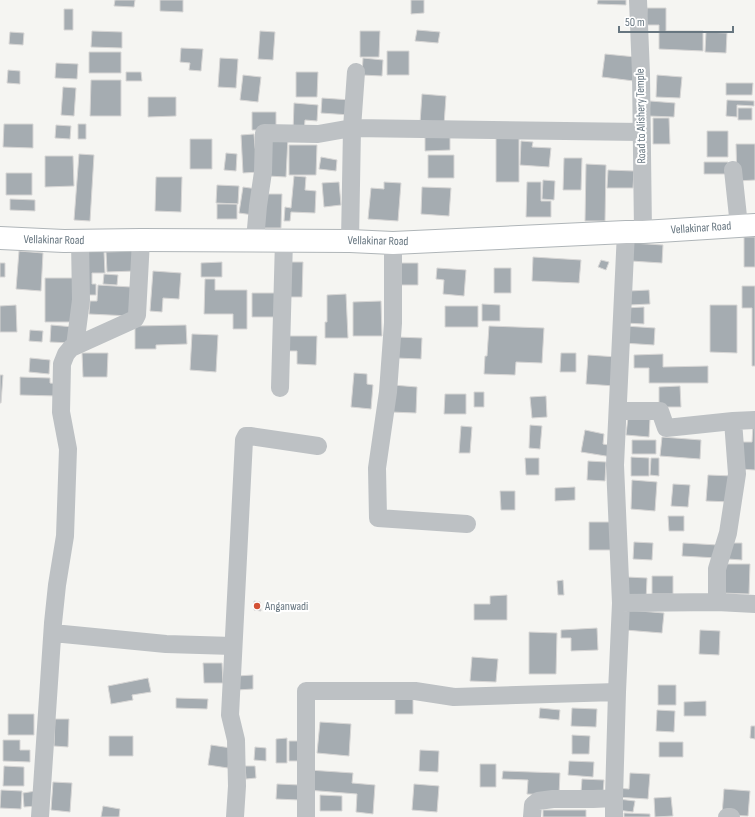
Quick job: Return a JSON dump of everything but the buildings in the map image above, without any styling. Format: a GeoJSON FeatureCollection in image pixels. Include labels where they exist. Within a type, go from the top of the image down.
{"type":"FeatureCollection","features":[{"type":"Feature","properties":{"kind":"main road","name":"Vellakinar Road"},"geometry":{"type":"LineString","coordinates":[[0,238],[80,241],[350,240],[393,242],[635,232],[747,225]]}},
{"type":"Feature","properties":{"kind":"street","name":"Road to Alishery Temple"},"geometry":{"type":"LineString","coordinates":[[614,817],[621,604],[615,465],[618,411],[635,232],[641,132],[641,74],[638,0]]}},
{"type":"Feature","properties":{"kind":"street"},"geometry":{"type":"LineString","coordinates":[[350,240],[352,128],[356,72]]}},
{"type":"Feature","properties":{"kind":"street"},"geometry":{"type":"LineString","coordinates":[[255,240],[263,172],[264,133],[318,134],[352,128],[641,132]]}},
{"type":"Feature","properties":{"kind":"street"},"geometry":{"type":"LineString","coordinates":[[733,170],[747,225]]}},
{"type":"Feature","properties":{"kind":"street"},"geometry":{"type":"LineString","coordinates":[[40,817],[53,633],[65,536],[68,449],[61,412],[62,364],[66,354],[71,348],[135,319],[137,315],[141,240]]}},
{"type":"Feature","properties":{"kind":"street"},"geometry":{"type":"LineString","coordinates":[[280,388],[284,240]]}},
{"type":"Feature","properties":{"kind":"street"},"geometry":{"type":"LineString","coordinates":[[75,346],[81,300],[80,241]]}},
{"type":"Feature","properties":{"kind":"street"},"geometry":{"type":"LineString","coordinates":[[393,242],[393,331],[388,392],[377,468],[378,518],[467,524]]}},
{"type":"Feature","properties":{"kind":"street"},"geometry":{"type":"LineString","coordinates":[[618,411],[660,411],[666,428],[755,420]]}},
{"type":"Feature","properties":{"kind":"street"},"geometry":{"type":"LineString","coordinates":[[717,602],[717,569],[728,533],[738,474],[733,421]]}},
{"type":"Feature","properties":{"kind":"street"},"geometry":{"type":"LineString","coordinates":[[235,817],[237,786],[236,740],[230,715],[244,440],[246,436],[250,436],[318,446]]}},
{"type":"Feature","properties":{"kind":"street"},"geometry":{"type":"LineString","coordinates":[[621,604],[717,602],[755,604]]}},
{"type":"Feature","properties":{"kind":"street"},"geometry":{"type":"LineString","coordinates":[[53,633],[166,644],[234,646]]}},
{"type":"Feature","properties":{"kind":"street"},"geometry":{"type":"LineString","coordinates":[[306,817],[306,692],[415,691],[454,697],[617,692]]}},
{"type":"Feature","properties":{"kind":"street"},"geometry":{"type":"LineString","coordinates":[[532,817],[534,805],[538,801],[553,799],[614,798]]}},
{"type":"Feature","properties":{"kind":"street"},"geometry":{"type":"LineString","coordinates":[[727,817],[732,817]]}},
{"type":"Feature","properties":{"kind":"place","name":"Anganwadi"},"geometry":{"type":"Point","coordinates":[257,606]}}]}
